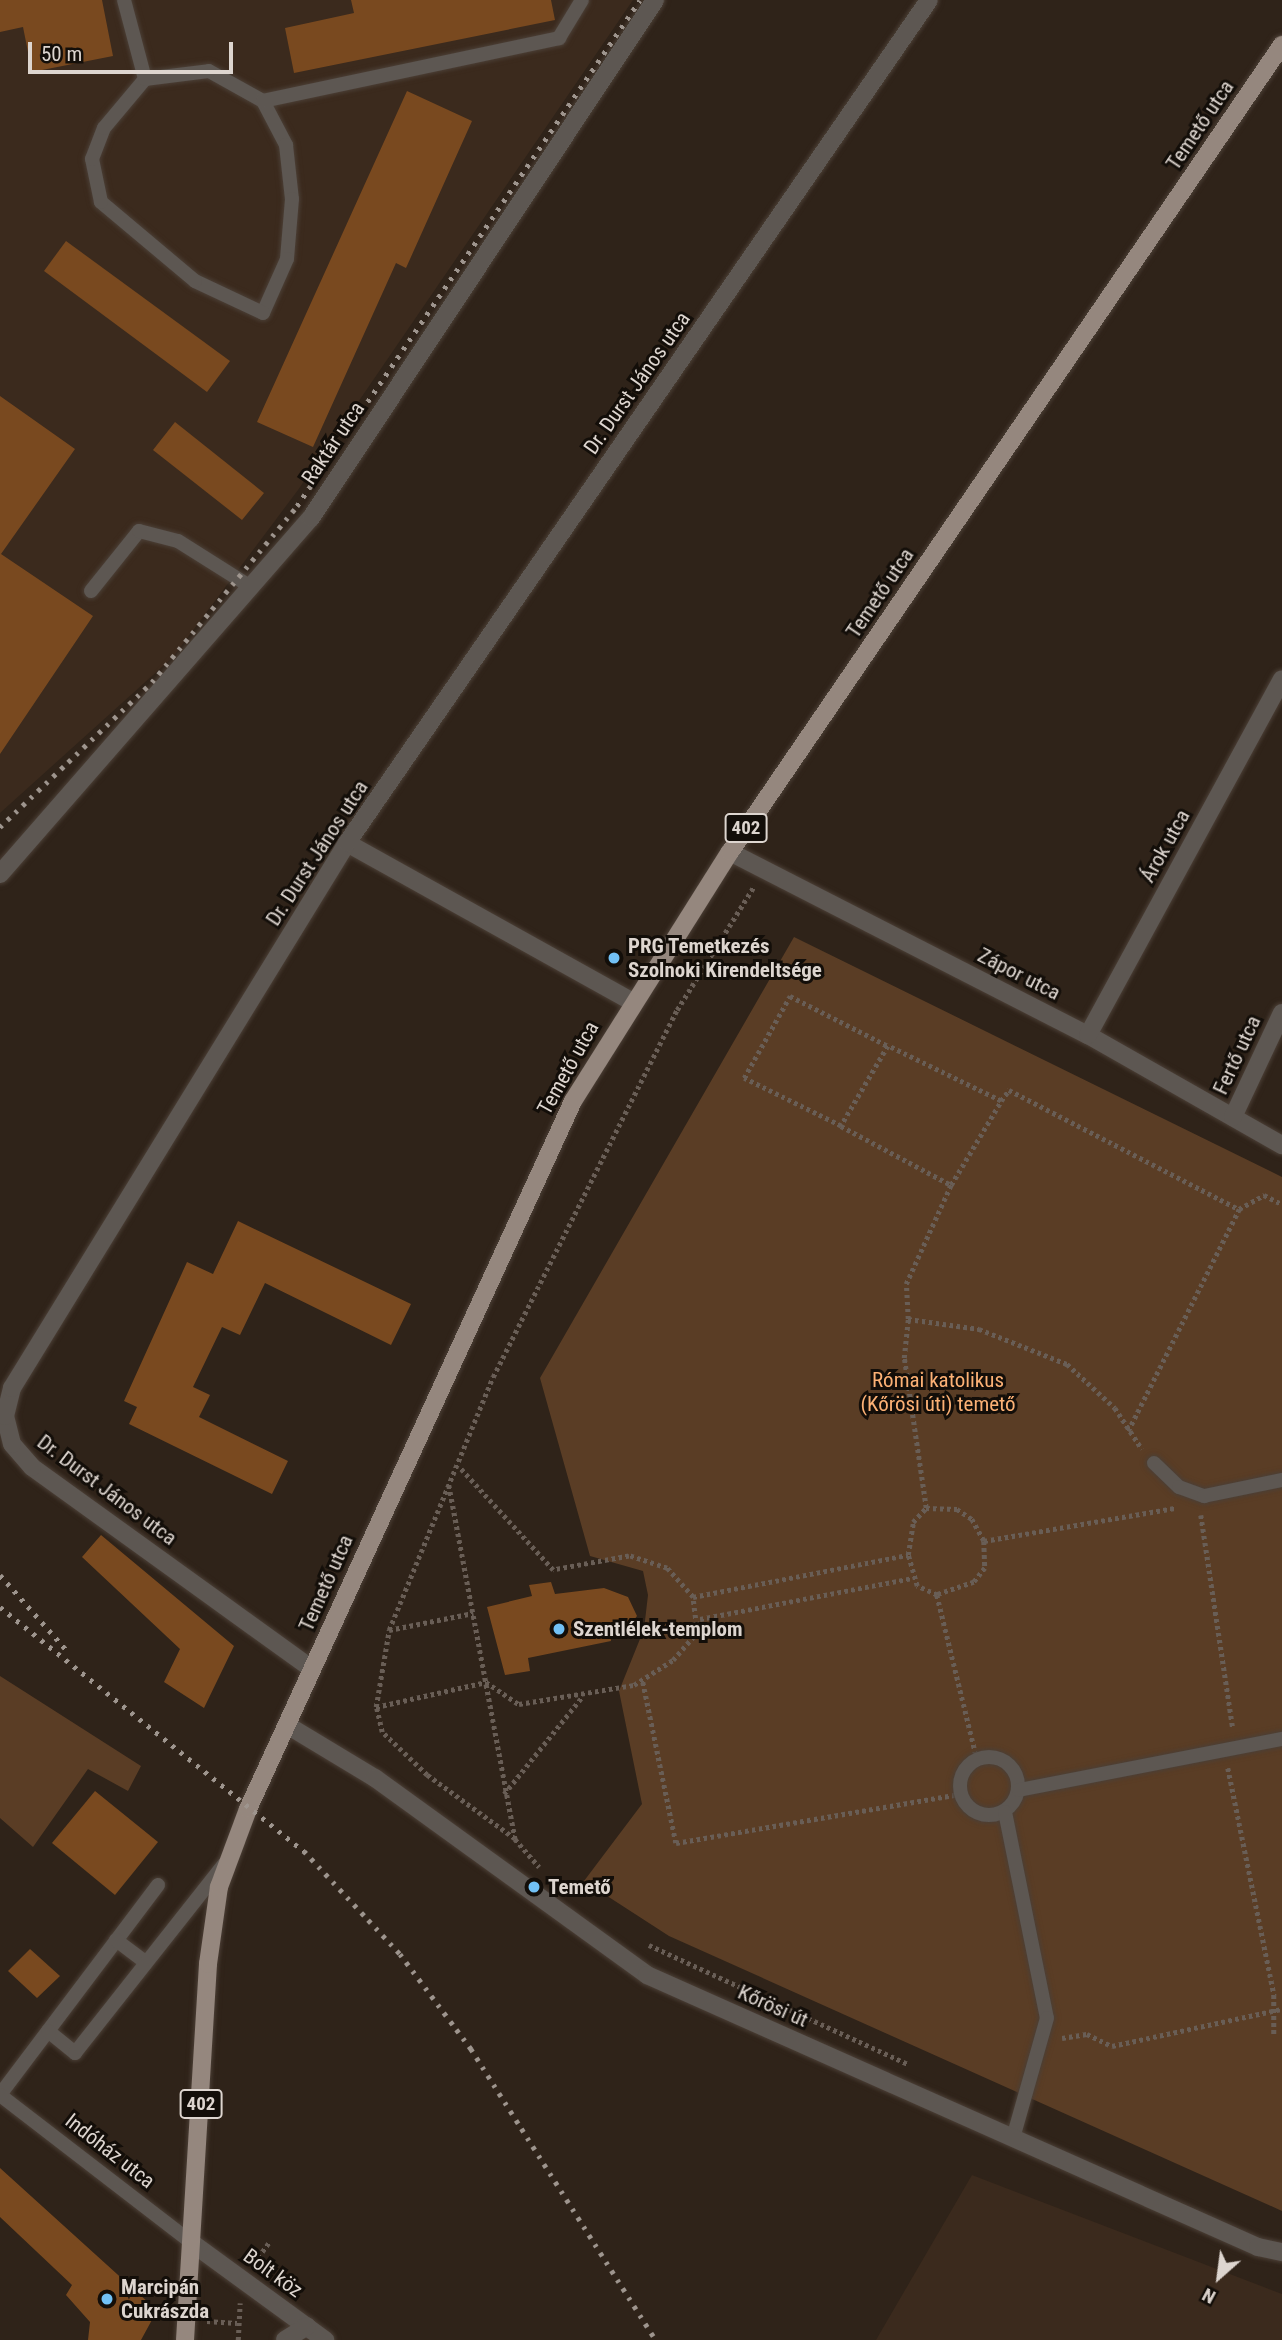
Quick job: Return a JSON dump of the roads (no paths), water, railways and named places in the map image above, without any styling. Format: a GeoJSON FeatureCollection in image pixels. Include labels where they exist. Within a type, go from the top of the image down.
{"type":"FeatureCollection","features":[{"type":"Feature","properties":{"kind":"main road","name":"Temető utca"},"geometry":{"type":"LineString","coordinates":[[192,2244],[208,1964],[228,1858],[573,1101],[631,1001],[730,852],[1279,56]]}},
{"type":"Feature","properties":{"kind":"main road","name":"402"},"geometry":{"type":"LineString","coordinates":[[185,2340],[189,2320],[192,2244]]}},
{"type":"Feature","properties":{"kind":"street","name":"Raktár utca"},"geometry":{"type":"LineString","coordinates":[[0,874],[311,518],[655,0]]}},
{"type":"Feature","properties":{"kind":"street","name":"Dr. Durst János utca"},"geometry":{"type":"LineString","coordinates":[[312,1669],[32,1467],[12,1444],[5,1416],[12,1388],[347,843],[929,0]]}},
{"type":"Feature","properties":{"kind":"street","name":"Árok utca"},"geometry":{"type":"LineString","coordinates":[[1088,1035],[1282,679]]}},
{"type":"Feature","properties":{"kind":"street"},"geometry":{"type":"LineString","coordinates":[[347,843],[631,1001]]}},
{"type":"Feature","properties":{"kind":"street","name":"Zápor utca"},"geometry":{"type":"LineString","coordinates":[[730,852],[1088,1035],[1282,1145]]}},
{"type":"Feature","properties":{"kind":"street","name":"Fertő utca"},"geometry":{"type":"LineString","coordinates":[[1234,1117],[1282,1013]]}},
{"type":"Feature","properties":{"kind":"street","name":"Kőrösi út"},"geometry":{"type":"LineString","coordinates":[[287,1725],[375,1778],[647,1975],[1013,2138],[1282,2252]]}},
{"type":"Feature","properties":{"kind":"street","name":"Bolt köz"},"geometry":{"type":"LineString","coordinates":[[192,2244],[243,2278],[325,2340]]}},
{"type":"Feature","properties":{"kind":"street"},"geometry":{"type":"LineString","coordinates":[[285,2340],[307,2326]]}},
{"type":"Feature","properties":{"kind":"lane"},"geometry":{"type":"LineString","coordinates":[[124,0],[145,79]]}},
{"type":"Feature","properties":{"kind":"lane"},"geometry":{"type":"LineString","coordinates":[[263,101],[559,38],[582,0]]}},
{"type":"Feature","properties":{"kind":"lane"},"geometry":{"type":"LineString","coordinates":[[209,71],[263,101],[286,145],[292,199],[287,259],[263,313],[195,281],[102,202],[92,159],[104,128],[145,79],[209,71]]}},
{"type":"Feature","properties":{"kind":"lane"},"geometry":{"type":"LineString","coordinates":[[91,591],[139,531],[178,541],[251,587]]}},
{"type":"Feature","properties":{"kind":"lane"},"geometry":{"type":"LineString","coordinates":[[1154,1463],[1179,1487],[1205,1496],[1282,1480]]}},
{"type":"Feature","properties":{"kind":"lane"},"geometry":{"type":"LineString","coordinates":[[1013,2138],[1038,2042],[1047,2018],[1005,1811],[1019,1790],[1282,1739]]}},
{"type":"Feature","properties":{"kind":"lane"},"geometry":{"type":"LineString","coordinates":[[1005,1811],[978,1814],[960,1794],[961,1778],[977,1759],[1003,1760],[1015,1772],[1019,1790]]}},
{"type":"Feature","properties":{"kind":"lane"},"geometry":{"type":"LineString","coordinates":[[48,2031],[75,2053],[228,1858]]}},
{"type":"Feature","properties":{"kind":"lane"},"geometry":{"type":"LineString","coordinates":[[0,2095],[158,1885]]}},
{"type":"Feature","properties":{"kind":"lane"},"geometry":{"type":"LineString","coordinates":[[116,1940],[145,1962]]}},
{"type":"Feature","properties":{"kind":"lane","name":"Indóház utca"},"geometry":{"type":"LineString","coordinates":[[0,2095],[192,2244]]}},
{"type":"Feature","properties":{"kind":"railway"},"geometry":{"type":"LineString","coordinates":[[0,827],[152,682],[297,506],[640,0]]}},
{"type":"Feature","properties":{"kind":"railway"},"geometry":{"type":"LineString","coordinates":[[0,1575],[69,1653]]}},
{"type":"Feature","properties":{"kind":"railway"},"geometry":{"type":"LineString","coordinates":[[0,1607],[304,1851],[400,1954],[471,2049],[656,2340]]}},
{"type":"Feature","properties":{"kind":"place","name":"PRG Temetkezés Szolnoki Kirendeltsége"},"geometry":{"type":"Point","coordinates":[614,958]}},
{"type":"Feature","properties":{"kind":"place","name":"Szentlélek-templom"},"geometry":{"type":"Point","coordinates":[559,1629]}},
{"type":"Feature","properties":{"kind":"place","name":"Temető"},"geometry":{"type":"Point","coordinates":[534,1887]}},
{"type":"Feature","properties":{"kind":"place","name":"Marcipán Cukrászda"},"geometry":{"type":"Point","coordinates":[107,2299]}},
{"type":"Feature","properties":{"kind":"park label","name":"Római katolikus (Kőrösi úti) temető"},"geometry":{"type":"Point","coordinates":[938,1392]}}]}
